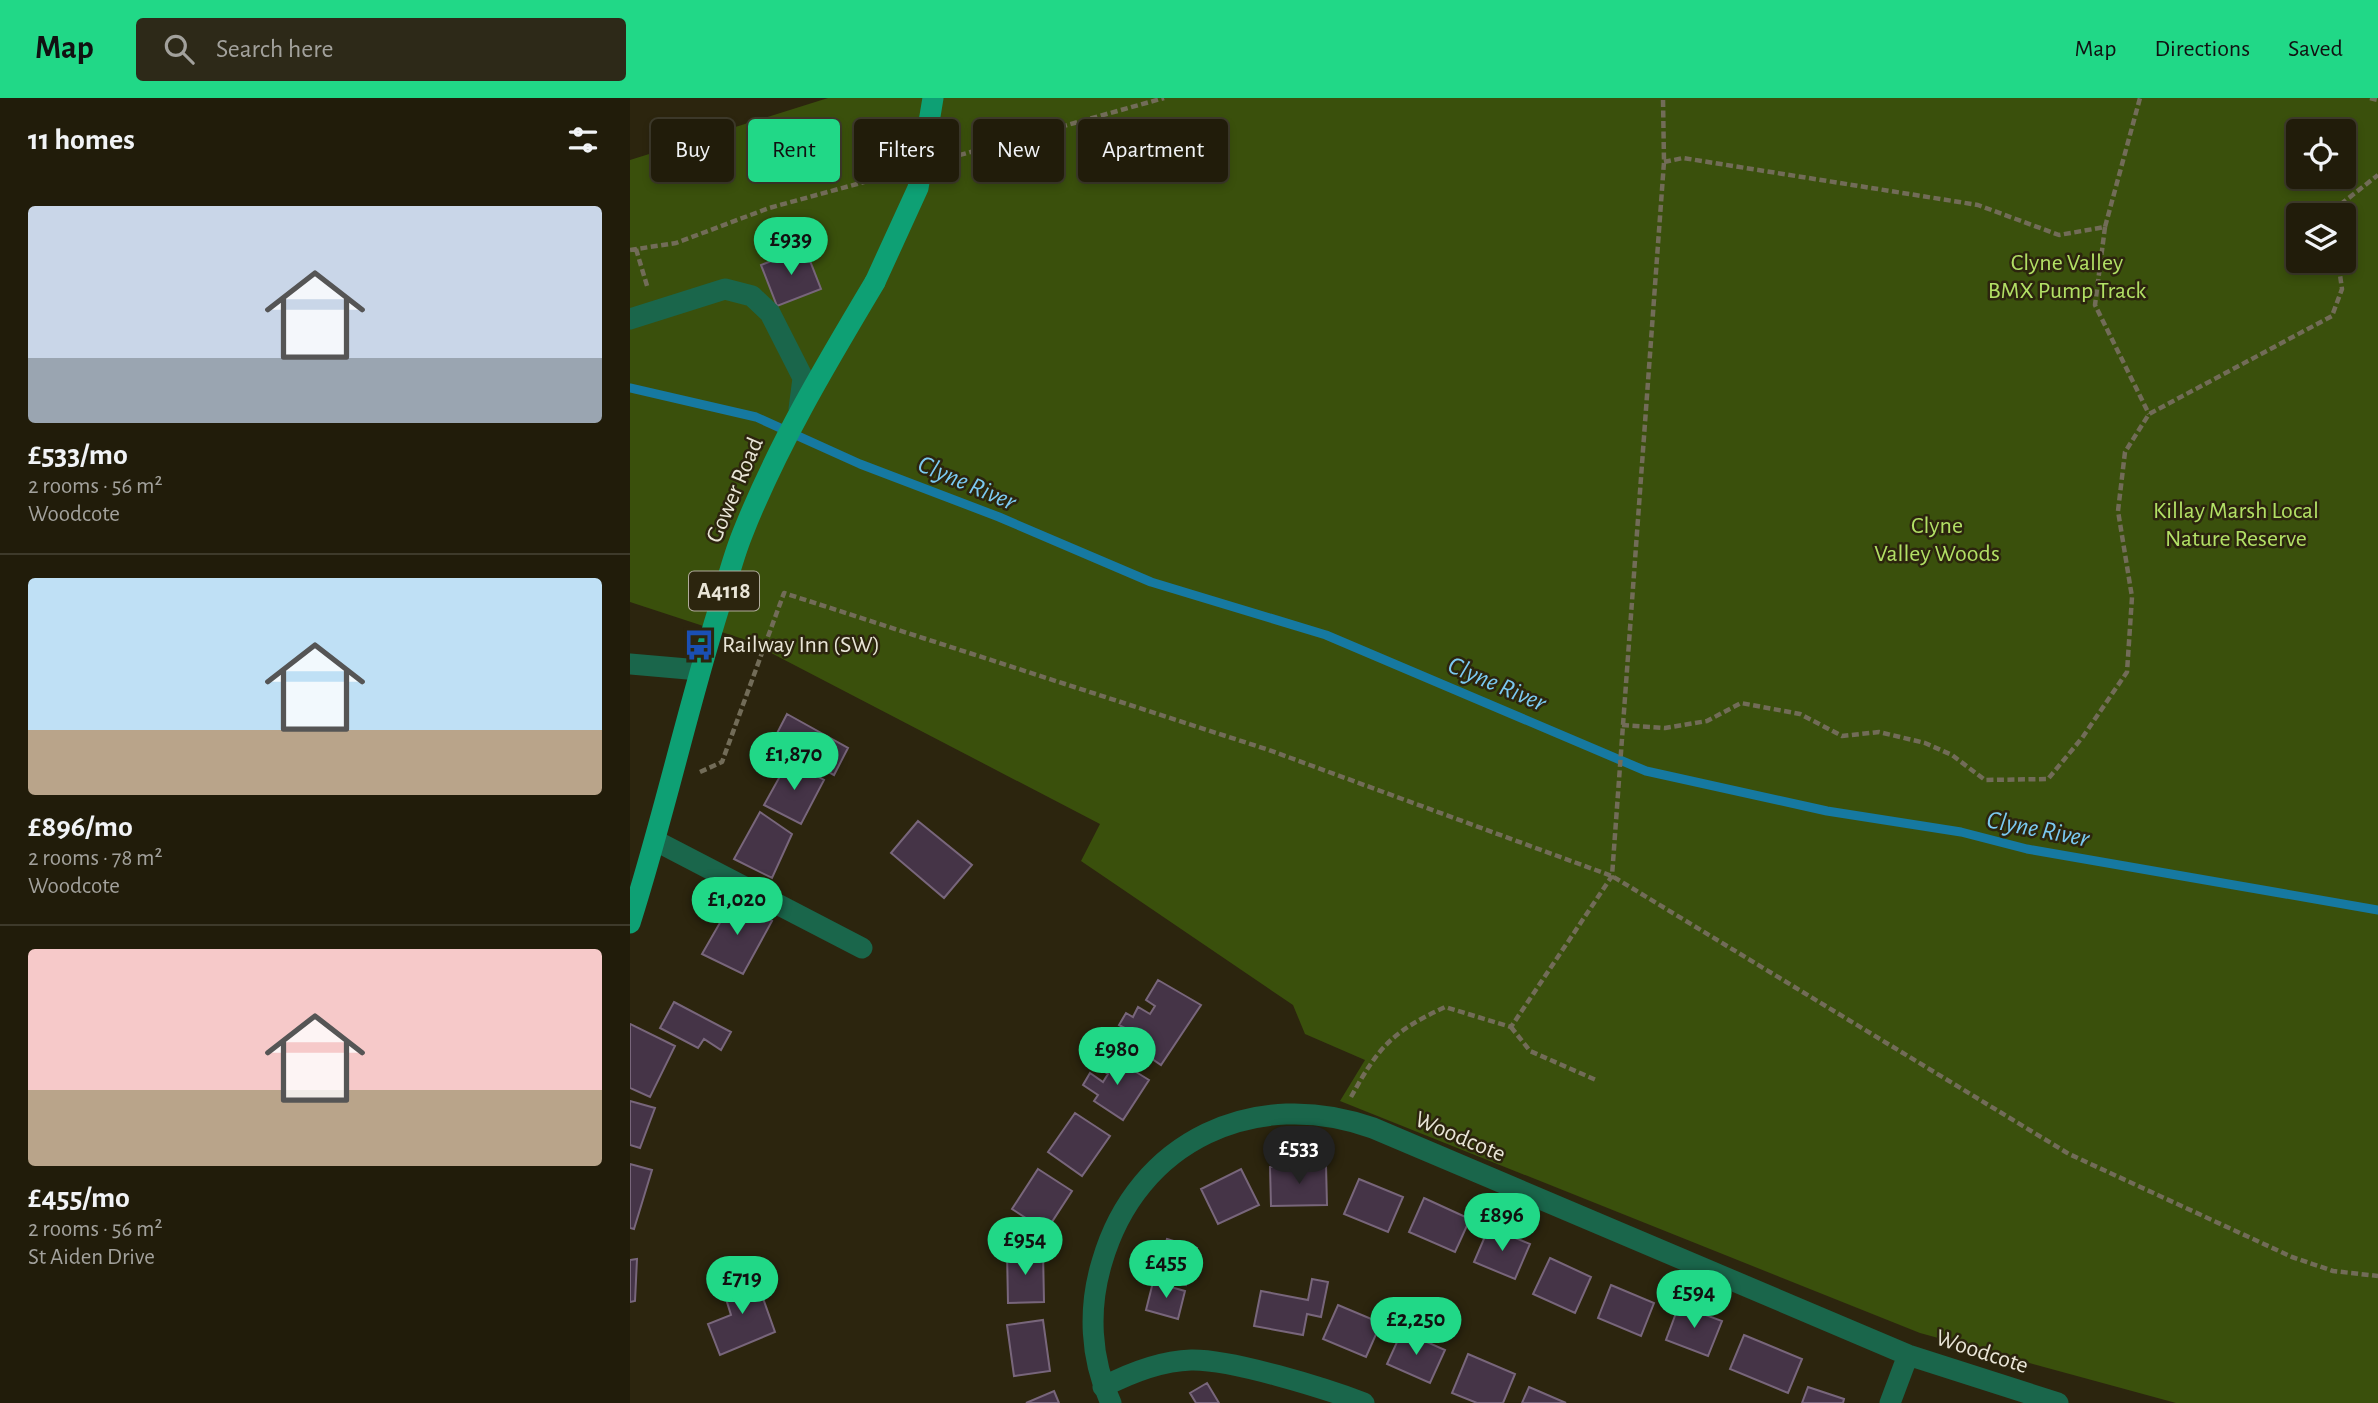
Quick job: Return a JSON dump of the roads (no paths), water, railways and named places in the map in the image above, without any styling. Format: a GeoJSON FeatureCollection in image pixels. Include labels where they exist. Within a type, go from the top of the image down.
{"type":"FeatureCollection","features":[{"type":"Feature","properties":{"kind":"main road","name":"Gower Road"},"geometry":{"type":"LineString","coordinates":[[630,923],[656,841],[667,787],[699,670],[741,536],[799,409],[875,282],[918,188],[933,98]]}},
{"type":"Feature","properties":{"kind":"street"},"geometry":{"type":"LineString","coordinates":[[630,319],[725,289],[752,296],[770,313],[803,378],[799,409]]}},
{"type":"Feature","properties":{"kind":"street"},"geometry":{"type":"LineString","coordinates":[[630,664],[699,670]]}},
{"type":"Feature","properties":{"kind":"street"},"geometry":{"type":"LineString","coordinates":[[656,841],[862,948]]}},
{"type":"Feature","properties":{"kind":"street","name":"Woodcote"},"geometry":{"type":"LineString","coordinates":[[1107,1395],[1092,1321],[1096,1282],[1119,1216],[1140,1185],[1166,1158],[1222,1127],[1259,1116],[1302,1111],[1341,1116],[1908,1355],[2058,1403]]}},
{"type":"Feature","properties":{"kind":"street"},"geometry":{"type":"LineString","coordinates":[[1890,1403],[1908,1355]]}},
{"type":"Feature","properties":{"kind":"street"},"geometry":{"type":"LineString","coordinates":[[1107,1395],[1162,1363],[1193,1360],[1249,1370],[1364,1403]]}},
{"type":"Feature","properties":{"kind":"waterway","name":"Clyne River"},"geometry":{"type":"LineString","coordinates":[[630,388],[756,417],[860,464],[999,517],[1151,582],[1326,635],[1646,771],[1827,811],[1961,832],[2027,849],[2378,910]]}},
{"type":"Feature","properties":{"kind":"place","name":"Railway Inn (SW)"},"geometry":{"type":"Point","coordinates":[699,645]}},
{"type":"Feature","properties":{"kind":"park label","name":"Clyne Valley BMX Pump Track"},"geometry":{"type":"Point","coordinates":[2067,277]}},
{"type":"Feature","properties":{"kind":"park label","name":"Killay Marsh Local Nature Reserve"},"geometry":{"type":"Point","coordinates":[2236,525]}},
{"type":"Feature","properties":{"kind":"park label","name":"Clyne Valley Woods"},"geometry":{"type":"Point","coordinates":[1937,540]}}]}
